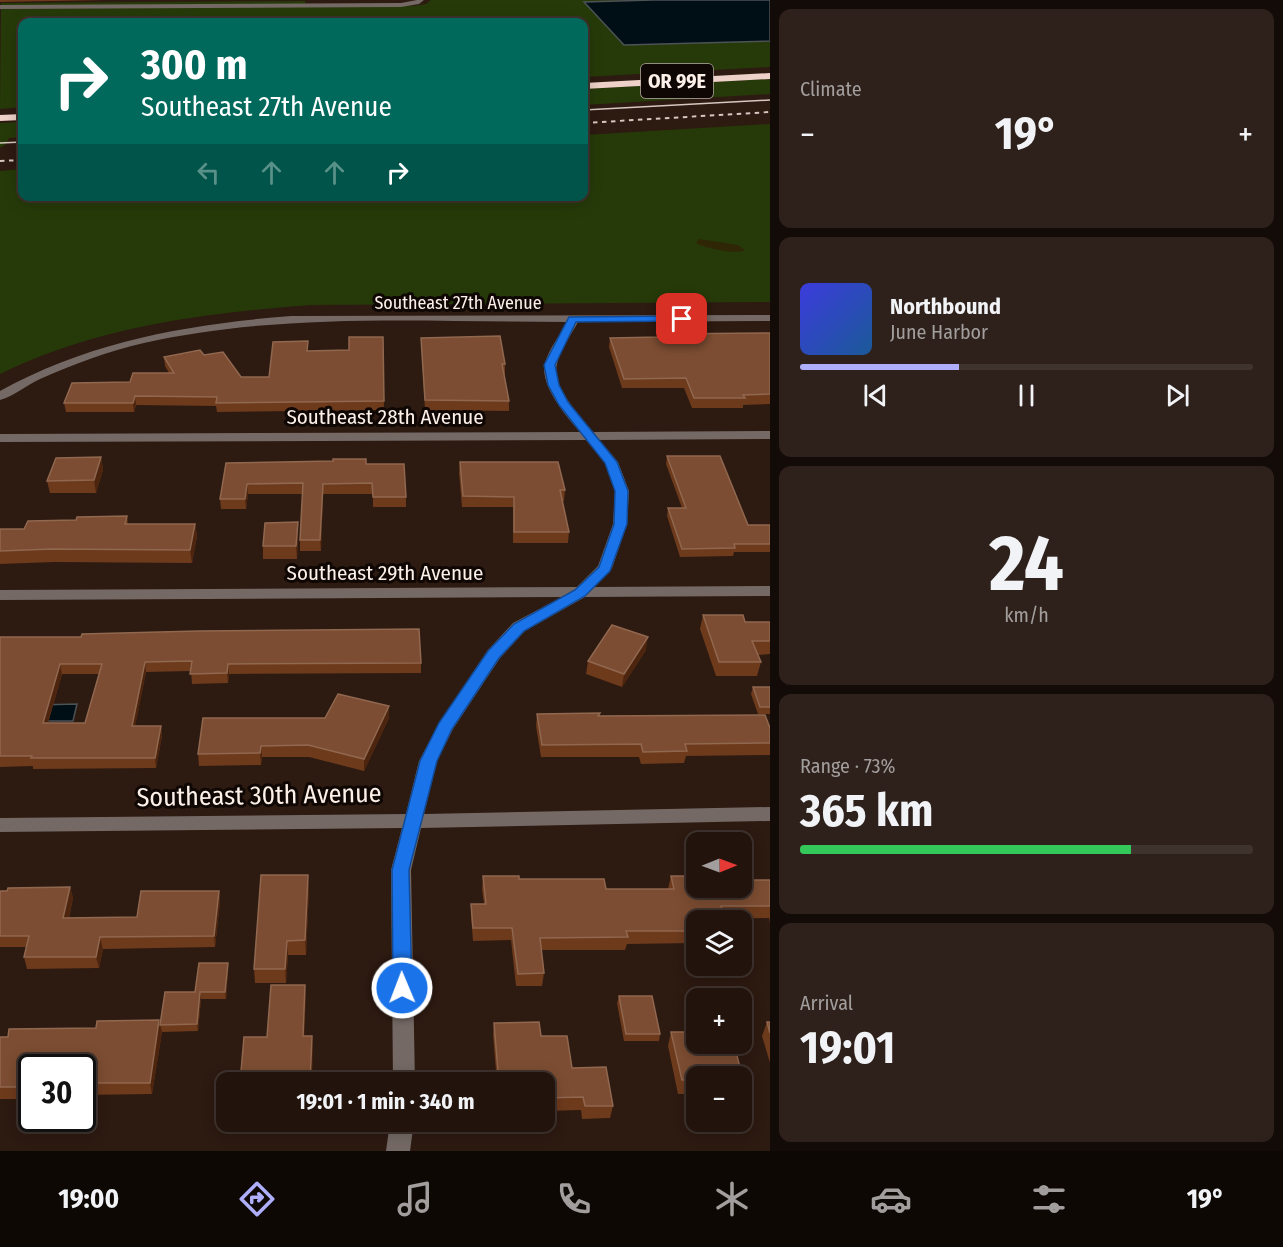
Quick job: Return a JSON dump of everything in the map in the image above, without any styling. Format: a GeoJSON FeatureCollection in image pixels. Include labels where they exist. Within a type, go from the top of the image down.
{"type":"FeatureCollection","features":[{"type":"Feature","properties":{"kind":"highway","name":"OR 99E"},"geometry":{"type":"LineString","coordinates":[[588,81],[770,71]]}},
{"type":"Feature","properties":{"kind":"highway","name":"OR 99E"},"geometry":{"type":"LineString","coordinates":[[588,86],[770,76]]}},
{"type":"Feature","properties":{"kind":"highway"},"geometry":{"type":"LineString","coordinates":[[0,113],[18,111]]}},
{"type":"Feature","properties":{"kind":"highway"},"geometry":{"type":"LineString","coordinates":[[0,118],[18,117]]}},
{"type":"Feature","properties":{"kind":"street"},"geometry":{"type":"LineString","coordinates":[[0,7],[417,2]]}},
{"type":"Feature","properties":{"kind":"street","name":"Southeast 27th Avenue"},"geometry":{"type":"LineString","coordinates":[[0,396],[54,369],[100,352],[148,338],[203,327],[291,319],[770,318]]}},
{"type":"Feature","properties":{"kind":"street"},"geometry":{"type":"LineString","coordinates":[[404,1072],[400,870],[428,761],[445,727],[494,654],[519,627],[580,593],[605,568],[620,524],[622,491],[611,462],[563,403],[554,385],[550,365],[573,320]]}},
{"type":"Feature","properties":{"kind":"street","name":"Southeast 28th Avenue"},"geometry":{"type":"LineString","coordinates":[[0,438],[770,435]]}},
{"type":"Feature","properties":{"kind":"street","name":"Southeast 29th Avenue"},"geometry":{"type":"LineString","coordinates":[[0,595],[770,591]]}},
{"type":"Feature","properties":{"kind":"street","name":"Southeast 30th Avenue"},"geometry":{"type":"LineString","coordinates":[[0,825],[414,821],[770,814]]}},
{"type":"Feature","properties":{"kind":"street"},"geometry":{"type":"LineString","coordinates":[[398,1151],[401,1132]]}},
{"type":"Feature","properties":{"kind":"green space"},"geometry":{"type":"Polygon","coordinates":[[[431,0],[770,0],[770,67],[588,77],[588,18],[18,18],[18,107],[0,109],[1,3],[305,1],[305,7],[426,4],[431,0]]]}},
{"type":"Feature","properties":{"kind":"green space"},"geometry":{"type":"Polygon","coordinates":[[[770,79],[770,94],[588,105],[588,89],[770,79]]]}},
{"type":"Feature","properties":{"kind":"green space"},"geometry":{"type":"Polygon","coordinates":[[[18,122],[18,137],[9,138],[0,148],[0,123],[18,122]]]}},
{"type":"Feature","properties":{"kind":"green space"},"geometry":{"type":"Polygon","coordinates":[[[770,124],[770,302],[311,305],[271,308],[152,324],[113,333],[75,344],[0,374],[0,171],[18,169],[18,201],[588,201],[588,135],[770,124]]]}},
{"type":"Feature","properties":{"kind":"sand"},"geometry":{"type":"Polygon","coordinates":[[[699,239],[738,245],[745,250],[735,252],[713,249],[696,243],[699,239]]]}},
{"type":"Feature","properties":{"kind":"shaded area"},"geometry":{"type":"Polygon","coordinates":[[[770,0],[770,41],[624,45],[584,2],[770,0]]]}},
{"type":"Feature","properties":{"kind":"shaded area"},"geometry":{"type":"Polygon","coordinates":[[[77,704],[73,721],[32,721],[37,705],[77,704]]]}},
{"type":"Feature","properties":{"kind":"building"},"geometry":{"type":"Polygon","coordinates":[[[770,333],[770,394],[743,395],[745,398],[694,398],[686,378],[624,379],[610,338],[660,337],[658,334],[770,333]]]}},
{"type":"Feature","properties":{"kind":"building"},"geometry":{"type":"Polygon","coordinates":[[[500,336],[505,364],[502,364],[509,401],[425,400],[421,338],[500,336]]]}},
{"type":"Feature","properties":{"kind":"building"},"geometry":{"type":"Polygon","coordinates":[[[349,337],[383,337],[384,401],[216,403],[217,397],[135,396],[133,403],[64,403],[72,383],[130,382],[133,373],[174,373],[164,357],[200,350],[204,355],[223,352],[241,377],[269,377],[273,342],[308,341],[307,351],[349,350],[349,337]]]}},
{"type":"Feature","properties":{"kind":"building"},"geometry":{"type":"Polygon","coordinates":[[[667,456],[720,456],[748,525],[770,525],[770,544],[734,544],[735,548],[682,549],[668,508],[686,508],[667,456]]]}},
{"type":"Feature","properties":{"kind":"building"},"geometry":{"type":"Polygon","coordinates":[[[101,457],[94,480],[47,481],[56,458],[101,457]]]}},
{"type":"Feature","properties":{"kind":"building"},"geometry":{"type":"Polygon","coordinates":[[[333,459],[366,459],[366,464],[404,464],[406,497],[373,497],[372,483],[323,484],[320,540],[300,540],[303,483],[247,484],[245,499],[220,499],[226,463],[333,461],[333,459]]]}},
{"type":"Feature","properties":{"kind":"building"},"geometry":{"type":"Polygon","coordinates":[[[460,462],[558,462],[565,490],[560,490],[569,532],[514,532],[514,497],[463,496],[460,462]]]}},
{"type":"Feature","properties":{"kind":"building"},"geometry":{"type":"Polygon","coordinates":[[[127,516],[125,524],[195,524],[190,550],[0,551],[0,529],[24,529],[28,521],[127,516]]]}},
{"type":"Feature","properties":{"kind":"building"},"geometry":{"type":"Polygon","coordinates":[[[298,522],[296,546],[263,546],[265,523],[298,522]]]}},
{"type":"Feature","properties":{"kind":"building"},"geometry":{"type":"Polygon","coordinates":[[[703,615],[743,615],[745,622],[770,622],[770,641],[752,641],[761,662],[719,662],[703,615]]]}},
{"type":"Feature","properties":{"kind":"building"},"geometry":{"type":"Polygon","coordinates":[[[612,625],[648,637],[624,674],[588,661],[612,625]]]}},
{"type":"Feature","properties":{"kind":"building"},"geometry":{"type":"Polygon","coordinates":[[[419,629],[421,663],[228,664],[227,673],[190,674],[192,661],[145,662],[132,726],[161,726],[155,758],[0,756],[0,637],[81,637],[82,634],[419,629]],[[60,664],[43,723],[85,723],[102,664],[60,664]]]}},
{"type":"Feature","properties":{"kind":"building"},"geometry":{"type":"Polygon","coordinates":[[[753,687],[770,687],[770,707],[760,707],[753,687]]]}},
{"type":"Feature","properties":{"kind":"building"},"geometry":{"type":"Polygon","coordinates":[[[338,694],[389,706],[364,759],[308,745],[261,746],[260,753],[198,754],[203,718],[325,718],[338,694]]]}},
{"type":"Feature","properties":{"kind":"building"},"geometry":{"type":"Polygon","coordinates":[[[600,713],[598,716],[765,715],[770,728],[770,743],[685,744],[687,751],[643,752],[641,744],[542,745],[537,714],[600,713]]]}},
{"type":"Feature","properties":{"kind":"building"},"geometry":{"type":"Polygon","coordinates":[[[261,875],[308,875],[305,940],[287,941],[285,969],[254,969],[261,875]]]}},
{"type":"Feature","properties":{"kind":"building"},"geometry":{"type":"Polygon","coordinates":[[[483,876],[519,876],[519,879],[604,879],[606,889],[674,889],[671,876],[686,876],[686,898],[752,898],[752,880],[770,880],[770,906],[721,906],[722,910],[686,910],[686,931],[626,931],[628,937],[540,938],[544,973],[518,974],[512,928],[473,928],[471,904],[486,904],[483,876]]]}},
{"type":"Feature","properties":{"kind":"building"},"geometry":{"type":"Polygon","coordinates":[[[70,887],[63,918],[137,917],[141,891],[219,891],[214,936],[100,937],[96,957],[24,957],[29,936],[0,936],[0,891],[7,891],[8,888],[70,887]]]}},
{"type":"Feature","properties":{"kind":"building"},"geometry":{"type":"Polygon","coordinates":[[[199,963],[228,963],[225,992],[200,992],[197,1024],[160,1025],[165,992],[195,992],[199,963]]]}},
{"type":"Feature","properties":{"kind":"building"},"geometry":{"type":"Polygon","coordinates":[[[271,985],[305,985],[303,1036],[312,1036],[310,1072],[241,1072],[244,1037],[267,1037],[271,985]]]}},
{"type":"Feature","properties":{"kind":"building"},"geometry":{"type":"Polygon","coordinates":[[[619,996],[652,996],[660,1034],[626,1034],[619,996]]]}},
{"type":"Feature","properties":{"kind":"building"},"geometry":{"type":"Polygon","coordinates":[[[159,1020],[150,1083],[96,1083],[96,1054],[18,1054],[18,1087],[0,1087],[0,1037],[8,1037],[9,1029],[96,1028],[97,1021],[159,1020]]]}},
{"type":"Feature","properties":{"kind":"building"},"geometry":{"type":"Polygon","coordinates":[[[539,1022],[541,1036],[567,1036],[572,1068],[606,1067],[613,1106],[585,1106],[583,1097],[555,1098],[555,1072],[498,1072],[494,1023],[539,1022]]]}},
{"type":"Feature","properties":{"kind":"building"},"geometry":{"type":"Polygon","coordinates":[[[671,1032],[686,1032],[686,1054],[737,1054],[740,1066],[686,1066],[686,1080],[682,1080],[671,1032]]]}},
{"type":"Feature","properties":{"kind":"tram line"},"geometry":{"type":"LineString","coordinates":[[588,110],[770,100]]}},
{"type":"Feature","properties":{"kind":"tram line"},"geometry":{"type":"LineString","coordinates":[[0,143],[18,142]]}},
{"type":"Feature","properties":{"kind":"railway"},"geometry":{"type":"LineString","coordinates":[[588,123],[770,112]]}},
{"type":"Feature","properties":{"kind":"railway"},"geometry":{"type":"LineString","coordinates":[[0,161],[18,160]]}},
{"type":"Feature","properties":{"kind":"route"},"geometry":{"type":"LineString","coordinates":[[402,988],[400,870],[428,761],[445,727],[494,654],[519,627],[580,593],[605,568],[620,524],[622,491],[611,462],[563,403],[554,385],[550,365],[554,353],[573,320],[682,319]]}}]}
